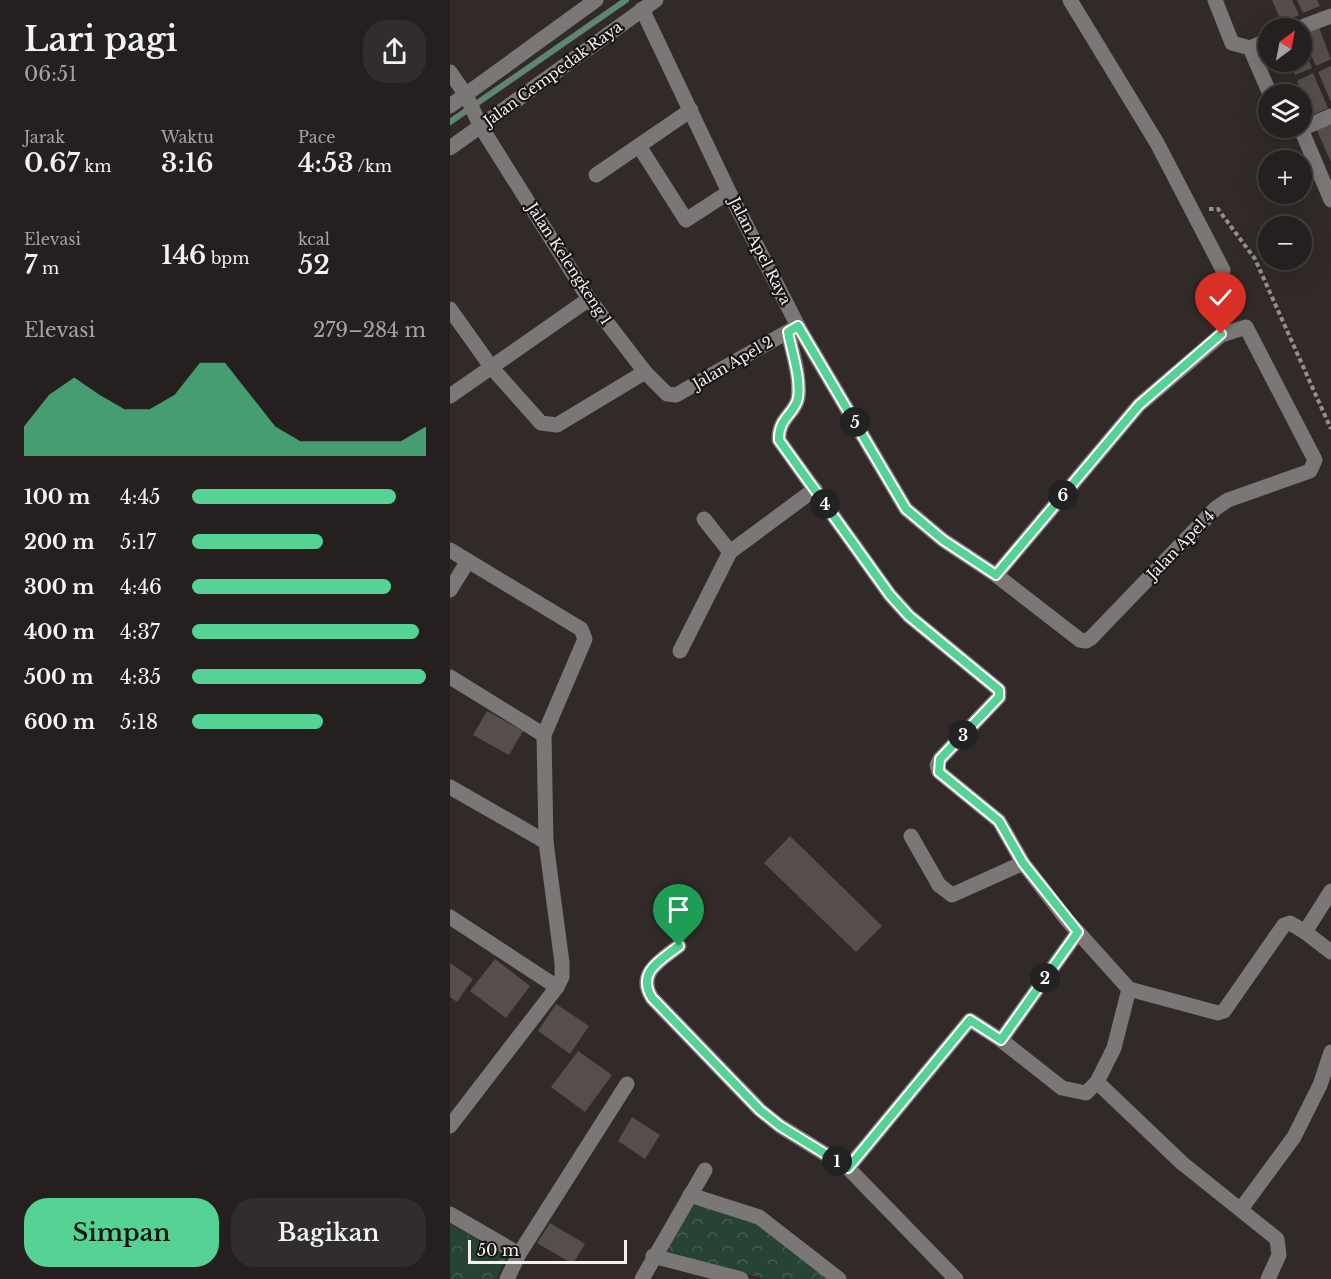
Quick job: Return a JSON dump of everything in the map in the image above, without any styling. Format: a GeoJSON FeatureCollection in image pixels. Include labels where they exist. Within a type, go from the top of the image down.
{"type":"FeatureCollection","features":[{"type":"Feature","properties":{"kind":"street"},"geometry":{"type":"LineString","coordinates":[[450,106],[596,0]]}},
{"type":"Feature","properties":{"kind":"street","name":"Jalan Cempedak Raya"},"geometry":{"type":"LineString","coordinates":[[450,148],[656,0]]}},
{"type":"Feature","properties":{"kind":"street"},"geometry":{"type":"LineString","coordinates":[[1070,0],[1156,143],[1223,270]]}},
{"type":"Feature","properties":{"kind":"street"},"geometry":{"type":"LineString","coordinates":[[1215,0],[1232,43],[1250,48],[1258,45]]}},
{"type":"Feature","properties":{"kind":"street","name":"Jalan Apel Raya"},"geometry":{"type":"LineString","coordinates":[[642,9],[793,329],[906,509],[943,540],[996,575],[1080,640],[1086,641]]}},
{"type":"Feature","properties":{"kind":"street"},"geometry":{"type":"LineString","coordinates":[[1312,23],[1331,16]]}},
{"type":"Feature","properties":{"kind":"street"},"geometry":{"type":"LineString","coordinates":[[1250,48],[1266,84]]}},
{"type":"Feature","properties":{"kind":"street","name":"Jalan Kelengkeng 1"},"geometry":{"type":"LineString","coordinates":[[450,72],[466,95],[481,127],[589,299],[645,372],[667,394]]}},
{"type":"Feature","properties":{"kind":"street"},"geometry":{"type":"LineString","coordinates":[[596,175],[691,110]]}},
{"type":"Feature","properties":{"kind":"street"},"geometry":{"type":"LineString","coordinates":[[1312,124],[1331,117]]}},
{"type":"Feature","properties":{"kind":"street"},"geometry":{"type":"LineString","coordinates":[[1303,138],[1331,200]]}},
{"type":"Feature","properties":{"kind":"street"},"geometry":{"type":"LineString","coordinates":[[639,146],[686,220],[729,192]]}},
{"type":"Feature","properties":{"kind":"street"},"geometry":{"type":"LineString","coordinates":[[450,396],[589,299]]}},
{"type":"Feature","properties":{"kind":"street"},"geometry":{"type":"LineString","coordinates":[[450,309],[492,368],[541,423],[558,425],[645,372]]}},
{"type":"Feature","properties":{"kind":"street","name":"Jalan Apel 4"},"geometry":{"type":"LineString","coordinates":[[996,575],[1139,405],[1221,334],[1246,327],[1315,460],[1314,466],[1311,471],[1228,500],[1216,508],[1086,641]]}},
{"type":"Feature","properties":{"kind":"street"},"geometry":{"type":"LineString","coordinates":[[793,329],[798,400],[778,429],[779,440],[896,602],[909,616],[999,690],[999,697],[938,765],[939,772],[999,821],[1023,863],[1078,932],[1129,989],[1218,1013],[1224,1011],[1284,925],[1290,923],[1331,952]]}},
{"type":"Feature","properties":{"kind":"street","name":"Jalan Apel 2"},"geometry":{"type":"LineString","coordinates":[[667,394],[676,395],[793,329]]}},
{"type":"Feature","properties":{"kind":"street"},"geometry":{"type":"LineString","coordinates":[[680,651],[730,552],[815,489]]}},
{"type":"Feature","properties":{"kind":"street"},"geometry":{"type":"LineString","coordinates":[[704,519],[730,552]]}},
{"type":"Feature","properties":{"kind":"street"},"geometry":{"type":"LineString","coordinates":[[450,550],[581,629],[585,639],[544,735],[546,842],[562,977],[557,987],[450,1126]]}},
{"type":"Feature","properties":{"kind":"street"},"geometry":{"type":"LineString","coordinates":[[450,590],[468,561]]}},
{"type":"Feature","properties":{"kind":"street"},"geometry":{"type":"LineString","coordinates":[[450,677],[544,735]]}},
{"type":"Feature","properties":{"kind":"street"},"geometry":{"type":"LineString","coordinates":[[450,787],[546,842]]}},
{"type":"Feature","properties":{"kind":"street"},"geometry":{"type":"LineString","coordinates":[[911,836],[939,885],[952,895],[1023,863]]}},
{"type":"Feature","properties":{"kind":"street"},"geometry":{"type":"LineString","coordinates":[[1305,932],[1331,891]]}},
{"type":"Feature","properties":{"kind":"street"},"geometry":{"type":"LineString","coordinates":[[450,917],[557,987]]}},
{"type":"Feature","properties":{"kind":"street"},"geometry":{"type":"LineString","coordinates":[[1001,1040],[1078,932]]}},
{"type":"Feature","properties":{"kind":"street"},"geometry":{"type":"LineString","coordinates":[[679,946],[649,970],[645,980],[652,998],[760,1110],[780,1126],[848,1168],[956,1279]]}},
{"type":"Feature","properties":{"kind":"street"},"geometry":{"type":"LineString","coordinates":[[848,1168],[970,1020],[1001,1040],[1062,1088],[1086,1093],[1098,1082],[1114,1048],[1129,989]]}},
{"type":"Feature","properties":{"kind":"street"},"geometry":{"type":"LineString","coordinates":[[1241,1209],[1294,1137],[1320,1085],[1331,1052]]}},
{"type":"Feature","properties":{"kind":"street"},"geometry":{"type":"LineString","coordinates":[[1098,1082],[1182,1163],[1277,1239],[1279,1255],[1268,1279]]}},
{"type":"Feature","properties":{"kind":"street"},"geometry":{"type":"LineString","coordinates":[[507,1279],[519,1254],[627,1084]]}},
{"type":"Feature","properties":{"kind":"street"},"geometry":{"type":"LineString","coordinates":[[642,1279],[705,1170]]}},
{"type":"Feature","properties":{"kind":"street"},"geometry":{"type":"LineString","coordinates":[[690,1194],[759,1217],[839,1279]]}},
{"type":"Feature","properties":{"kind":"street"},"geometry":{"type":"LineString","coordinates":[[450,1214],[519,1254]]}},
{"type":"Feature","properties":{"kind":"street"},"geometry":{"type":"LineString","coordinates":[[654,1256],[741,1279]]}},
{"type":"Feature","properties":{"kind":"path"},"geometry":{"type":"LineString","coordinates":[[1192,211],[1218,209],[1255,259],[1331,429]]}},
{"type":"Feature","properties":{"kind":"green space"},"geometry":{"type":"Polygon","coordinates":[[[696,1202],[754,1221],[830,1279],[764,1279],[664,1250],[696,1202]]]}},
{"type":"Feature","properties":{"kind":"green space"},"geometry":{"type":"Polygon","coordinates":[[[450,1224],[507,1256],[496,1279],[450,1279],[450,1224]]]}},
{"type":"Feature","properties":{"kind":"building"},"geometry":{"type":"Polygon","coordinates":[[[1272,0],[1292,0],[1299,15],[1293,18],[1280,18],[1272,0]]]}},
{"type":"Feature","properties":{"kind":"building"},"geometry":{"type":"Polygon","coordinates":[[[1297,0],[1317,0],[1320,6],[1303,13],[1297,0]]]}},
{"type":"Feature","properties":{"kind":"building"},"geometry":{"type":"Polygon","coordinates":[[[1318,25],[1331,59],[1316,66],[1312,57],[1312,28],[1318,25]]]}},
{"type":"Feature","properties":{"kind":"building"},"geometry":{"type":"Polygon","coordinates":[[[1331,66],[1331,102],[1318,72],[1331,66]]]}},
{"type":"Feature","properties":{"kind":"building"},"geometry":{"type":"Polygon","coordinates":[[[1313,73],[1328,108],[1312,115],[1312,84],[1298,84],[1297,81],[1313,73]]]}},
{"type":"Feature","properties":{"kind":"building"},"geometry":{"type":"Polygon","coordinates":[[[1331,119],[1331,162],[1315,126],[1331,119]]]}},
{"type":"Feature","properties":{"kind":"building"},"geometry":{"type":"Polygon","coordinates":[[[487,711],[523,731],[509,755],[473,735],[487,711]]]}},
{"type":"Feature","properties":{"kind":"building"},"geometry":{"type":"Polygon","coordinates":[[[790,836],[882,926],[856,952],[764,863],[790,836]]]}},
{"type":"Feature","properties":{"kind":"building"},"geometry":{"type":"Polygon","coordinates":[[[495,959],[530,986],[506,1018],[470,991],[495,959]]]}},
{"type":"Feature","properties":{"kind":"building"},"geometry":{"type":"Polygon","coordinates":[[[450,963],[473,979],[457,1002],[450,997],[450,963]]]}},
{"type":"Feature","properties":{"kind":"building"},"geometry":{"type":"Polygon","coordinates":[[[556,1004],[589,1026],[570,1054],[538,1031],[556,1004]]]}},
{"type":"Feature","properties":{"kind":"building"},"geometry":{"type":"Polygon","coordinates":[[[578,1051],[612,1075],[585,1112],[551,1087],[578,1051]]]}},
{"type":"Feature","properties":{"kind":"building"},"geometry":{"type":"Polygon","coordinates":[[[632,1117],[660,1135],[645,1159],[618,1141],[632,1117]]]}},
{"type":"Feature","properties":{"kind":"building"},"geometry":{"type":"Polygon","coordinates":[[[550,1223],[585,1244],[573,1264],[537,1243],[550,1223]]]}},
{"type":"Feature","properties":{"kind":"waterway"},"geometry":{"type":"LineString","coordinates":[[450,122],[626,0]]}},
{"type":"Feature","properties":{"kind":"route"},"geometry":{"type":"LineString","coordinates":[[679,946],[649,970],[645,980],[652,998],[760,1110],[780,1126],[848,1168],[970,1020],[1001,1040],[1078,932],[1023,863],[999,821],[939,772],[940,759],[999,697],[999,690],[909,616],[890,595],[779,440],[778,429],[798,400],[797,374],[788,332],[798,326],[906,509],[943,540],[996,575],[1139,405],[1221,334]]}}]}
